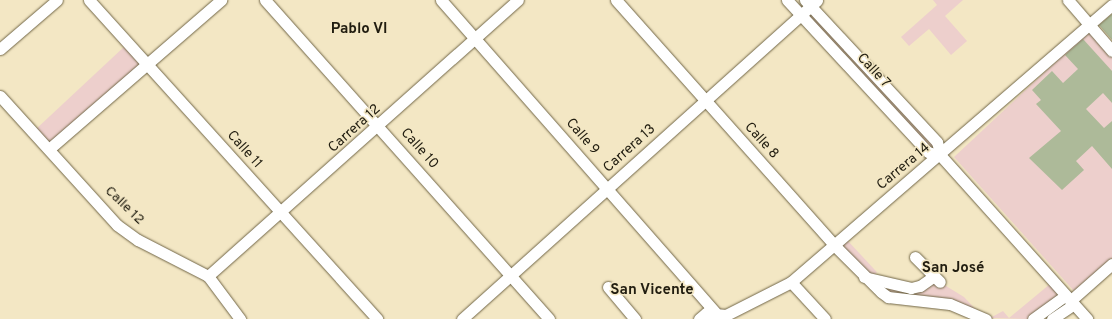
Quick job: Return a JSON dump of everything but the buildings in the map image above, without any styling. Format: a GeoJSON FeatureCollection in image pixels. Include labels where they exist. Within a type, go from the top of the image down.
{"type":"FeatureCollection","features":[{"type":"Feature","properties":{"kind":"street"},"geometry":{"type":"LineString","coordinates":[[0,49],[57,0]]}},
{"type":"Feature","properties":{"kind":"street","name":"Calle 11"},"geometry":{"type":"LineString","coordinates":[[89,0],[377,319]]}},
{"type":"Feature","properties":{"kind":"street"},"geometry":{"type":"LineString","coordinates":[[49,149],[149,65],[221,0]]}},
{"type":"Feature","properties":{"kind":"street","name":"Calle 10"},"geometry":{"type":"LineString","coordinates":[[265,0],[380,127],[549,319]]}},
{"type":"Feature","properties":{"kind":"street","name":"Calle 9"},"geometry":{"type":"LineString","coordinates":[[442,0],[714,312]]}},
{"type":"Feature","properties":{"kind":"street","name":"Carrera 12"},"geometry":{"type":"LineString","coordinates":[[208,276],[380,127],[518,0]]}},
{"type":"Feature","properties":{"kind":"street","name":"Calle 8"},"geometry":{"type":"LineString","coordinates":[[616,0],[864,277],[888,297],[950,304],[986,319]]}},
{"type":"Feature","properties":{"kind":"street","name":"Calle 7"},"geometry":{"type":"LineString","coordinates":[[787,0],[928,152],[941,156]]}},
{"type":"Feature","properties":{"kind":"street"},"geometry":{"type":"LineString","coordinates":[[1068,0],[1112,51]]}},
{"type":"Feature","properties":{"kind":"street","name":"Carrera 13"},"geometry":{"type":"LineString","coordinates":[[462,319],[706,101],[800,15],[811,2]]}},
{"type":"Feature","properties":{"kind":"street","name":"Calle 7"},"geometry":{"type":"LineString","coordinates":[[811,2],[937,142],[941,156],[1087,319]]}},
{"type":"Feature","properties":{"kind":"street","name":"Carrera 14"},"geometry":{"type":"LineString","coordinates":[[699,319],[706,312],[726,315],[791,282],[941,156],[1112,4]]}},
{"type":"Feature","properties":{"kind":"street","name":"Calle 12"},"geometry":{"type":"LineString","coordinates":[[0,96],[117,225],[138,240],[208,276],[240,319]]}},
{"type":"Feature","properties":{"kind":"street"},"geometry":{"type":"LineString","coordinates":[[864,277],[911,288],[936,279],[915,257]]}},
{"type":"Feature","properties":{"kind":"street"},"geometry":{"type":"LineString","coordinates":[[1052,319],[1069,300],[1112,264]]}},
{"type":"Feature","properties":{"kind":"street"},"geometry":{"type":"LineString","coordinates":[[791,282],[825,319]]}},
{"type":"Feature","properties":{"kind":"street"},"geometry":{"type":"LineString","coordinates":[[608,287],[635,319]]}},
{"type":"Feature","properties":{"kind":"street"},"geometry":{"type":"LineString","coordinates":[[1033,319],[1069,300]]}},
{"type":"Feature","properties":{"kind":"shaded area"},"geometry":{"type":"Polygon","coordinates":[[[933,0],[963,0],[945,16],[967,41],[951,55],[929,29],[909,46],[901,37],[937,5],[933,0]]]}},
{"type":"Feature","properties":{"kind":"shaded area"},"geometry":{"type":"Polygon","coordinates":[[[812,12],[934,146],[930,149],[807,16],[812,12]]]}},
{"type":"Feature","properties":{"kind":"shaded area"},"geometry":{"type":"Polygon","coordinates":[[[1090,30],[1112,56],[1112,258],[1074,291],[954,157],[1090,30]]]}},
{"type":"Feature","properties":{"kind":"shaded area"},"geometry":{"type":"Polygon","coordinates":[[[125,46],[142,64],[52,148],[35,130],[125,46]]]}},
{"type":"Feature","properties":{"kind":"shaded area"},"geometry":{"type":"Polygon","coordinates":[[[847,240],[877,272],[869,280],[839,248],[847,240]]]}},
{"type":"Feature","properties":{"kind":"shaded area"},"geometry":{"type":"Polygon","coordinates":[[[933,278],[964,297],[982,316],[888,295],[879,279],[911,293],[933,278]]]}},
{"type":"Feature","properties":{"kind":"shaded area"},"geometry":{"type":"Polygon","coordinates":[[[1050,284],[1061,296],[1034,316],[1027,319],[990,318],[1003,311],[1009,318],[1050,284]]]}},
{"type":"Feature","properties":{"kind":"district","name":"Pablo VI"},"geometry":{"type":"Point","coordinates":[359,30]}},
{"type":"Feature","properties":{"kind":"district","name":"San José"},"geometry":{"type":"Point","coordinates":[953,269]}},
{"type":"Feature","properties":{"kind":"district","name":"San Vicente"},"geometry":{"type":"Point","coordinates":[652,291]}}]}
